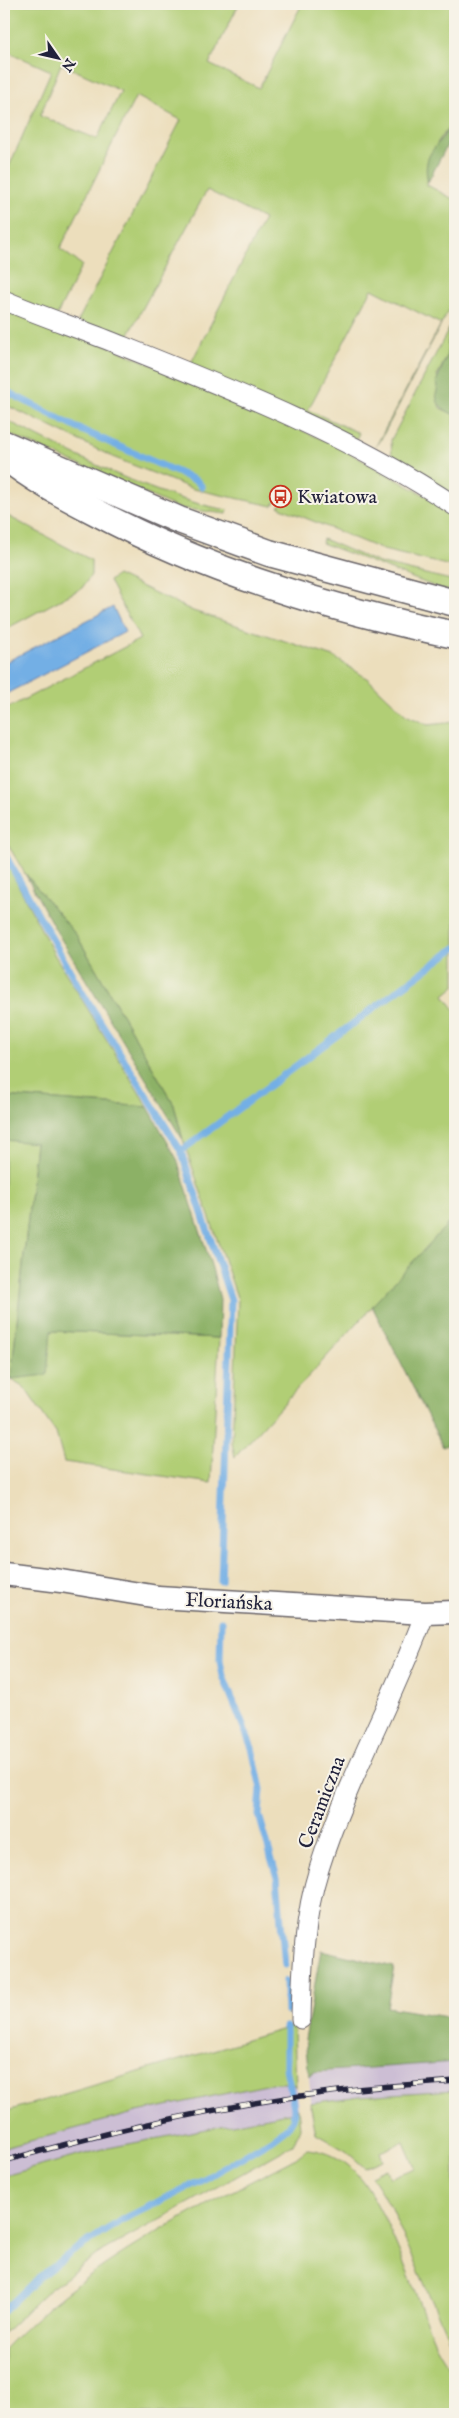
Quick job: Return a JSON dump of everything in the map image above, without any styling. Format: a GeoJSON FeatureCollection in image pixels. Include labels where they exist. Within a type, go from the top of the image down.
{"type":"FeatureCollection","features":[{"type":"Feature","properties":{"kind":"main road"},"geometry":{"type":"LineString","coordinates":[[4,444],[179,520],[260,550],[322,569],[455,603]]}},
{"type":"Feature","properties":{"kind":"main road"},"geometry":{"type":"LineString","coordinates":[[4,456],[44,484],[94,512],[203,563],[309,599],[366,615],[455,635]]}},
{"type":"Feature","properties":{"kind":"street"},"geometry":{"type":"LineString","coordinates":[[4,300],[225,387],[362,451],[414,479],[455,506]]}},
{"type":"Feature","properties":{"kind":"street","name":"Floriańska"},"geometry":{"type":"LineString","coordinates":[[4,1574],[158,1597],[425,1613],[455,1612]]}},
{"type":"Feature","properties":{"kind":"street","name":"Ceramiczna"},"geometry":{"type":"LineString","coordinates":[[300,2019],[302,1972],[313,1893],[319,1870],[340,1810],[406,1664],[425,1613]]}},
{"type":"Feature","properties":{"kind":"shaded area"},"geometry":{"type":"Polygon","coordinates":[[[455,2062],[455,2112],[312,2111],[309,2077],[314,2073],[455,2062]]]}},
{"type":"Feature","properties":{"kind":"shaded area"},"geometry":{"type":"Polygon","coordinates":[[[276,2083],[291,2083],[296,2087],[298,2108],[294,2112],[103,2149],[4,2176],[4,2148],[137,2112],[276,2083]]]}},
{"type":"Feature","properties":{"kind":"green space"},"geometry":{"type":"Polygon","coordinates":[[[4,4],[239,4],[209,64],[259,88],[302,4],[455,4],[455,106],[450,126],[439,140],[428,161],[427,185],[455,200],[455,298],[376,446],[441,324],[372,289],[308,410],[359,433],[355,442],[189,367],[264,219],[207,190],[125,341],[78,321],[181,120],[136,96],[60,249],[82,265],[57,315],[4,294],[4,178],[51,71],[4,50],[4,4]],[[61,64],[40,116],[97,139],[121,91],[61,64]]]}},
{"type":"Feature","properties":{"kind":"green space"},"geometry":{"type":"Polygon","coordinates":[[[455,106],[455,130],[428,182],[426,172],[428,158],[448,129],[455,106]]]}},
{"type":"Feature","properties":{"kind":"green space"},"geometry":{"type":"Polygon","coordinates":[[[4,307],[102,343],[333,444],[455,512],[455,567],[383,550],[279,507],[288,494],[279,489],[274,498],[276,500],[273,506],[193,489],[115,458],[4,404],[4,307]]]}},
{"type":"Feature","properties":{"kind":"green space"},"geometry":{"type":"Polygon","coordinates":[[[455,317],[449,332],[447,356],[437,376],[439,386],[436,394],[440,408],[455,415],[455,499],[392,458],[391,440],[455,317]]]}},
{"type":"Feature","properties":{"kind":"green space"},"geometry":{"type":"Polygon","coordinates":[[[455,320],[455,415],[439,405],[436,382],[447,356],[449,332],[455,320]]]}},
{"type":"Feature","properties":{"kind":"green space"},"geometry":{"type":"Polygon","coordinates":[[[4,419],[113,473],[171,496],[228,510],[227,514],[178,508],[4,432],[4,419]]]}},
{"type":"Feature","properties":{"kind":"green space"},"geometry":{"type":"Polygon","coordinates":[[[4,514],[91,560],[91,575],[82,588],[4,630],[4,514]]]}},
{"type":"Feature","properties":{"kind":"green space"},"geometry":{"type":"Polygon","coordinates":[[[323,539],[379,563],[455,581],[455,593],[322,543],[323,539]]]}},
{"type":"Feature","properties":{"kind":"green space"},"geometry":{"type":"Polygon","coordinates":[[[117,575],[193,611],[334,657],[368,679],[406,715],[428,725],[455,722],[455,986],[444,995],[455,1010],[455,1216],[235,1457],[232,1443],[238,1300],[183,1140],[174,1105],[77,936],[24,872],[4,838],[4,710],[140,639],[109,581],[117,575]]]}},
{"type":"Feature","properties":{"kind":"green space"},"geometry":{"type":"Polygon","coordinates":[[[4,858],[54,954],[148,1107],[4,1096],[4,858]]]}},
{"type":"Feature","properties":{"kind":"green space"},"geometry":{"type":"Polygon","coordinates":[[[24,872],[77,936],[174,1105],[183,1140],[55,929],[24,872]]]}},
{"type":"Feature","properties":{"kind":"green space"},"geometry":{"type":"Polygon","coordinates":[[[4,1096],[148,1107],[177,1159],[212,1268],[220,1299],[219,1338],[51,1331],[47,1375],[11,1379],[36,1143],[4,1140],[4,1096]]]}},
{"type":"Feature","properties":{"kind":"green space"},"geometry":{"type":"Polygon","coordinates":[[[4,1140],[36,1142],[11,1378],[51,1331],[219,1338],[211,1483],[64,1462],[56,1433],[24,1387],[4,1374],[4,1140]]]}},
{"type":"Feature","properties":{"kind":"green space"},"geometry":{"type":"Polygon","coordinates":[[[455,1216],[455,1441],[443,1447],[372,1306],[455,1216]]]}},
{"type":"Feature","properties":{"kind":"green space"},"geometry":{"type":"Polygon","coordinates":[[[321,1950],[394,1967],[387,2007],[447,2017],[455,2010],[455,2062],[314,2072],[309,2077],[305,2039],[321,1950]]]}},
{"type":"Feature","properties":{"kind":"green space"},"geometry":{"type":"Polygon","coordinates":[[[294,2026],[296,2087],[291,2083],[276,2083],[137,2112],[4,2148],[4,2112],[294,2026]]]}},
{"type":"Feature","properties":{"kind":"green space"},"geometry":{"type":"Polygon","coordinates":[[[455,2090],[455,2353],[390,2206],[371,2176],[387,2169],[390,2178],[415,2168],[404,2142],[380,2152],[383,2160],[365,2168],[346,2151],[316,2134],[310,2103],[360,2096],[455,2090]]]}},
{"type":"Feature","properties":{"kind":"green space"},"geometry":{"type":"Polygon","coordinates":[[[298,2108],[300,2128],[293,2145],[96,2255],[45,2293],[4,2333],[4,2176],[103,2149],[294,2112],[298,2108]]]}},
{"type":"Feature","properties":{"kind":"green space"},"geometry":{"type":"Polygon","coordinates":[[[307,2149],[329,2154],[344,2162],[362,2181],[375,2200],[398,2249],[437,2348],[455,2380],[455,2414],[4,2414],[4,2349],[36,2318],[69,2290],[105,2265],[180,2219],[296,2158],[307,2149]]]}},
{"type":"Feature","properties":{"kind":"water"},"geometry":{"type":"Polygon","coordinates":[[[113,607],[125,632],[4,695],[4,663],[113,607]]]}},
{"type":"Feature","properties":{"kind":"waterway"},"geometry":{"type":"LineString","coordinates":[[4,390],[77,428],[197,481],[202,487]]}},
{"type":"Feature","properties":{"kind":"waterway"},"geometry":{"type":"LineString","coordinates":[[4,853],[79,987],[181,1151],[231,1300],[221,1581]]}},
{"type":"Feature","properties":{"kind":"waterway"},"geometry":{"type":"LineString","coordinates":[[181,1151],[455,948]]}},
{"type":"Feature","properties":{"kind":"waterway"},"geometry":{"type":"LineString","coordinates":[[221,1621],[220,1661],[223,1676],[252,1748],[261,1789],[259,1815],[277,1878],[285,1965]]}},
{"type":"Feature","properties":{"kind":"waterway"},"geometry":{"type":"LineString","coordinates":[[286,1981],[287,2011]]}},
{"type":"Feature","properties":{"kind":"waterway"},"geometry":{"type":"LineString","coordinates":[[4,2311],[38,2278],[72,2252],[122,2220],[206,2178],[271,2140],[288,2127],[293,2119],[294,2107],[286,2068],[286,2027]]}},
{"type":"Feature","properties":{"kind":"railway"},"geometry":{"type":"LineString","coordinates":[[4,2161],[122,2130],[242,2105],[339,2091],[455,2081]]}},
{"type":"Feature","properties":{"kind":"place","name":"Kwiatowa"},"geometry":{"type":"Point","coordinates":[281,496]}}]}
